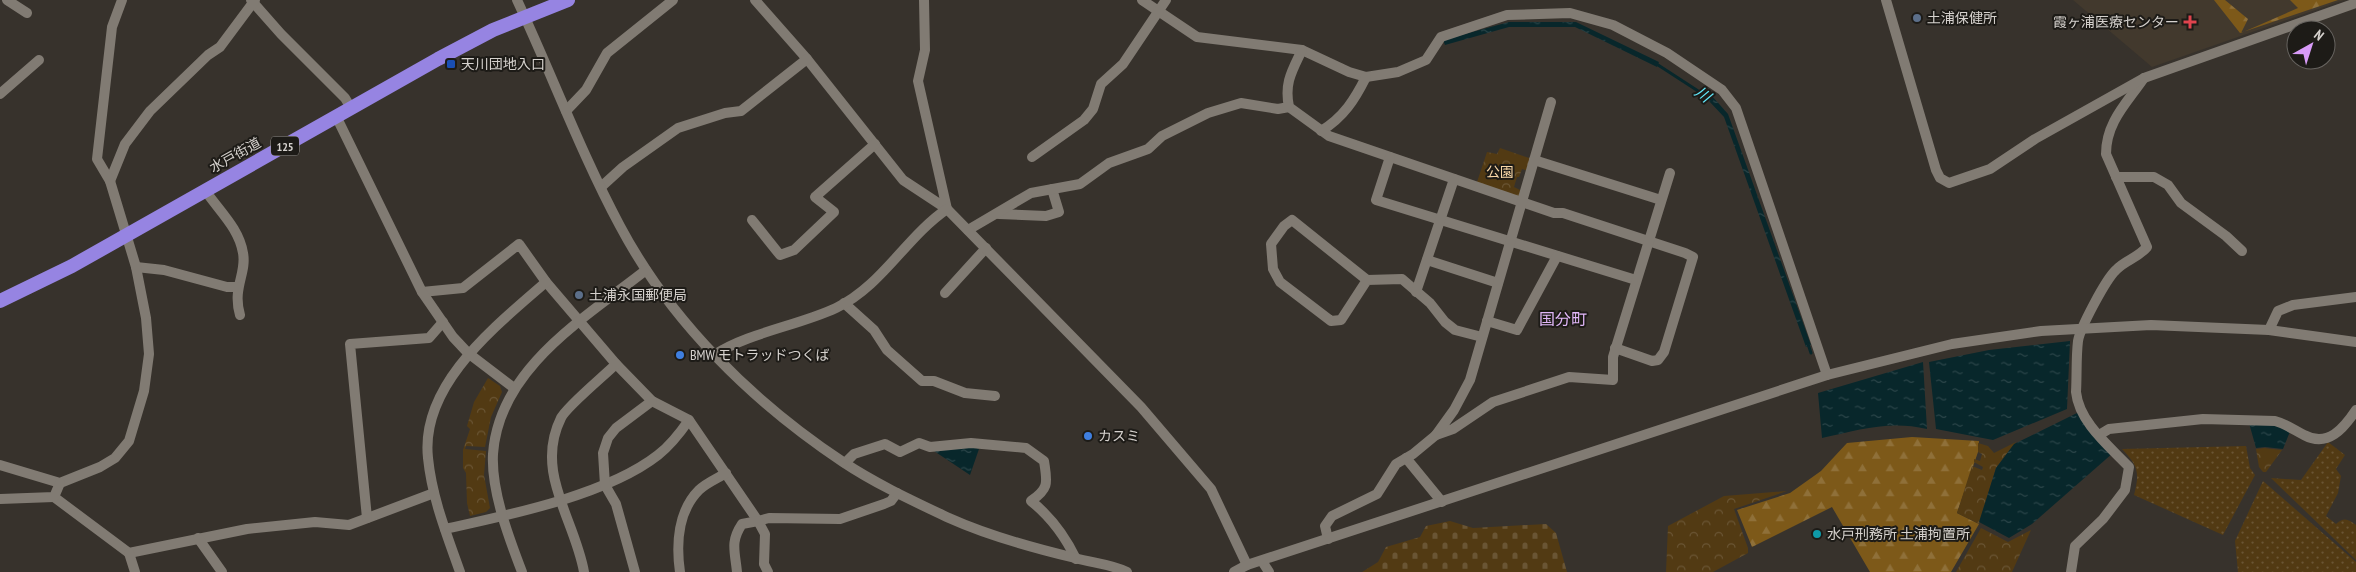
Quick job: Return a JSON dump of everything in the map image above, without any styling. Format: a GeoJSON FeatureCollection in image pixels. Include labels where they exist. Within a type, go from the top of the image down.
{"type":"FeatureCollection","features":[{"type":"Feature","properties":{"kind":"highway","name":"水戸街道"},"geometry":{"type":"LineString","coordinates":[[0,301],[72,266],[461,46],[524,17],[568,0]]}},
{"type":"Feature","properties":{"kind":"street"},"geometry":{"type":"LineString","coordinates":[[6,0],[28,13]]}},
{"type":"Feature","properties":{"kind":"street"},"geometry":{"type":"LineString","coordinates":[[0,465],[60,483],[115,458],[129,441],[144,391],[149,354],[146,318],[136,267],[110,181],[97,159],[112,27],[122,0]]}},
{"type":"Feature","properties":{"kind":"street"},"geometry":{"type":"LineString","coordinates":[[517,0],[601,187],[620,226],[646,270],[689,327],[756,396],[845,464],[897,493],[975,528],[1015,542],[1127,572]]}},
{"type":"Feature","properties":{"kind":"street"},"geometry":{"type":"LineString","coordinates":[[566,111],[586,90],[607,53],[673,0]]}},
{"type":"Feature","properties":{"kind":"street"},"geometry":{"type":"LineString","coordinates":[[755,0],[807,59],[903,180],[946,209],[1141,407],[1211,489],[1247,566]]}},
{"type":"Feature","properties":{"kind":"street"},"geometry":{"type":"LineString","coordinates":[[924,0],[926,50],[918,81],[946,209]]}},
{"type":"Feature","properties":{"kind":"street"},"geometry":{"type":"LineString","coordinates":[[1142,0],[1197,37],[1302,50],[1349,72],[1366,76],[1398,72],[1426,60],[1441,37],[1507,15],[1570,13],[1613,25],[1666,52],[1722,90],[1736,108],[1826,375]]}},
{"type":"Feature","properties":{"kind":"street"},"geometry":{"type":"LineString","coordinates":[[1032,157],[1084,120],[1093,109],[1101,84],[1123,64],[1157,10],[1166,0]]}},
{"type":"Feature","properties":{"kind":"street"},"geometry":{"type":"LineString","coordinates":[[1886,0],[1936,170],[1940,178],[1949,182],[1990,169],[2035,139],[2144,78],[2356,4]]}},
{"type":"Feature","properties":{"kind":"street"},"geometry":{"type":"LineString","coordinates":[[110,181],[125,144],[150,111],[208,55],[220,47],[253,1],[281,34],[344,98],[351,108]]}},
{"type":"Feature","properties":{"kind":"street"},"geometry":{"type":"LineString","coordinates":[[1302,50],[1291,74],[1286,92],[1289,107],[1328,136],[1554,213],[1564,213],[1649,240],[1693,257],[1664,352],[1658,360],[1652,361],[1616,348]]}},
{"type":"Feature","properties":{"kind":"street"},"geometry":{"type":"LineString","coordinates":[[601,187],[623,167],[678,128],[725,113],[742,111],[807,59]]}},
{"type":"Feature","properties":{"kind":"street"},"geometry":{"type":"LineString","coordinates":[[0,94],[39,60]]}},
{"type":"Feature","properties":{"kind":"street"},"geometry":{"type":"LineString","coordinates":[[1322,131],[1336,122],[1354,100],[1366,76]]}},
{"type":"Feature","properties":{"kind":"street"},"geometry":{"type":"LineString","coordinates":[[2071,572],[2075,546],[2103,519],[2125,490],[2128,477],[2129,467],[2099,435],[2084,416],[2076,400],[2078,340],[2108,278],[2117,268],[2140,255],[2146,247],[2106,154],[2109,131],[2116,114],[2144,78]]}},
{"type":"Feature","properties":{"kind":"street"},"geometry":{"type":"LineString","coordinates":[[1328,539],[1325,526],[1332,516],[1377,494],[1396,464],[1436,434],[1454,410],[1470,380],[1551,102]]}},
{"type":"Feature","properties":{"kind":"street"},"geometry":{"type":"LineString","coordinates":[[968,230],[1031,193],[1080,184],[1109,163],[1148,150],[1162,136],[1208,113],[1241,103],[1278,109],[1289,107]]}},
{"type":"Feature","properties":{"kind":"street"},"geometry":{"type":"LineString","coordinates":[[336,116],[422,292],[468,353],[514,388]]}},
{"type":"Feature","properties":{"kind":"street"},"geometry":{"type":"LineString","coordinates":[[752,220],[780,255],[794,250],[834,212],[815,197],[875,144]]}},
{"type":"Feature","properties":{"kind":"street"},"geometry":{"type":"LineString","coordinates":[[1390,157],[1376,200],[1636,280]]}},
{"type":"Feature","properties":{"kind":"street"},"geometry":{"type":"LineString","coordinates":[[1534,160],[1661,200]]}},
{"type":"Feature","properties":{"kind":"street"},"geometry":{"type":"LineString","coordinates":[[1436,434],[1453,429],[1493,402],[1569,377],[1613,380],[1612,357],[1670,173]]}},
{"type":"Feature","properties":{"kind":"street"},"geometry":{"type":"LineString","coordinates":[[2116,176],[2154,177],[2168,186],[2180,203],[2226,236],[2242,251]]}},
{"type":"Feature","properties":{"kind":"street"},"geometry":{"type":"LineString","coordinates":[[1416,292],[1454,179]]}},
{"type":"Feature","properties":{"kind":"street"},"geometry":{"type":"LineString","coordinates":[[998,214],[1046,216],[1059,212],[1052,189]]}},
{"type":"Feature","properties":{"kind":"street"},"geometry":{"type":"LineString","coordinates":[[205,190],[233,225],[244,254],[237,287],[236,303],[240,315]]}},
{"type":"Feature","properties":{"kind":"street"},"geometry":{"type":"LineString","coordinates":[[716,354],[844,303],[864,291],[932,219],[946,209]]}},
{"type":"Feature","properties":{"kind":"street"},"geometry":{"type":"LineString","coordinates":[[1367,280],[1341,320],[1331,321],[1280,282],[1273,269],[1271,244],[1284,226],[1292,220],[1367,280],[1402,279],[1430,303],[1445,322],[1455,330],[1482,338]]}},
{"type":"Feature","properties":{"kind":"street"},"geometry":{"type":"LineString","coordinates":[[422,292],[463,288],[519,244],[546,282],[616,364],[652,401],[689,420],[765,534],[764,564],[768,572]]}},
{"type":"Feature","properties":{"kind":"street"},"geometry":{"type":"LineString","coordinates":[[945,293],[986,248]]}},
{"type":"Feature","properties":{"kind":"street"},"geometry":{"type":"LineString","coordinates":[[1486,321],[1517,330],[1558,256]]}},
{"type":"Feature","properties":{"kind":"street"},"geometry":{"type":"LineString","coordinates":[[1427,260],[1498,283]]}},
{"type":"Feature","properties":{"kind":"street"},"geometry":{"type":"LineString","coordinates":[[136,267],[164,270],[227,287],[237,287]]}},
{"type":"Feature","properties":{"kind":"street"},"geometry":{"type":"LineString","coordinates":[[522,572],[503,517],[493,455],[501,416],[514,388],[555,343],[646,270]]}},
{"type":"Feature","properties":{"kind":"street"},"geometry":{"type":"LineString","coordinates":[[460,572],[434,493],[428,457],[429,430],[447,384],[468,353],[546,282]]}},
{"type":"Feature","properties":{"kind":"street"},"geometry":{"type":"LineString","coordinates":[[2269,330],[2278,311],[2293,304],[2356,298]]}},
{"type":"Feature","properties":{"kind":"street"},"geometry":{"type":"LineString","coordinates":[[844,303],[874,330],[887,350],[922,381],[934,381],[965,394],[995,396]]}},
{"type":"Feature","properties":{"kind":"street"},"geometry":{"type":"LineString","coordinates":[[367,518],[350,344],[429,338],[443,322]]}},
{"type":"Feature","properties":{"kind":"street"},"geometry":{"type":"LineString","coordinates":[[1234,572],[1328,539],[1826,375],[1952,344],[2041,331],[2151,325],[2269,330],[2356,342]]}},
{"type":"Feature","properties":{"kind":"street"},"geometry":{"type":"LineString","coordinates":[[584,572],[582,556],[559,500],[552,470],[553,445],[561,416],[616,364]]}},
{"type":"Feature","properties":{"kind":"street"},"geometry":{"type":"LineString","coordinates":[[635,572],[616,504],[605,485],[603,453],[608,438],[616,428],[652,401]]}},
{"type":"Feature","properties":{"kind":"street"},"geometry":{"type":"LineString","coordinates":[[2099,435],[2109,429],[2211,419],[2284,423],[2311,438],[2317,439],[2336,434],[2356,410]]}},
{"type":"Feature","properties":{"kind":"street"},"geometry":{"type":"LineString","coordinates":[[445,529],[503,517],[605,485],[657,456],[674,441],[689,420]]}},
{"type":"Feature","properties":{"kind":"street"},"geometry":{"type":"LineString","coordinates":[[845,464],[854,454],[885,444],[900,452],[919,444],[930,447],[970,443],[1026,448],[1044,461],[1047,481],[1043,492],[1031,501],[1051,519],[1068,542],[1076,559]]}},
{"type":"Feature","properties":{"kind":"street"},"geometry":{"type":"LineString","coordinates":[[1406,458],[1442,502]]}},
{"type":"Feature","properties":{"kind":"street"},"geometry":{"type":"LineString","coordinates":[[680,572],[679,532],[685,510],[700,489],[726,473]]}},
{"type":"Feature","properties":{"kind":"street"},"geometry":{"type":"LineString","coordinates":[[54,497],[60,483]]}},
{"type":"Feature","properties":{"kind":"street"},"geometry":{"type":"LineString","coordinates":[[129,553],[247,529],[315,522],[349,524],[434,493]]}},
{"type":"Feature","properties":{"kind":"street"},"geometry":{"type":"LineString","coordinates":[[736,572],[733,549],[734,535],[742,524],[769,518],[840,520],[891,501],[897,493]]}},
{"type":"Feature","properties":{"kind":"street"},"geometry":{"type":"LineString","coordinates":[[0,499],[54,497],[129,553],[136,572]]}},
{"type":"Feature","properties":{"kind":"street"},"geometry":{"type":"LineString","coordinates":[[198,538],[222,572]]}},
{"type":"Feature","properties":{"kind":"street"},"geometry":{"type":"LineString","coordinates":[[1262,562],[1269,572]]}},
{"type":"Feature","properties":{"kind":"shaded area","name":"霞ヶ浦医療センター"},"geometry":{"type":"Polygon","coordinates":[[[2073,0],[2344,0],[2286,20],[2152,67],[2073,0]]]}},
{"type":"Feature","properties":{"kind":"green space"},"geometry":{"type":"Polygon","coordinates":[[[2214,0],[2225,0],[2248,19],[2241,33],[2240,33],[2214,0]]]}},
{"type":"Feature","properties":{"kind":"green space"},"geometry":{"type":"Polygon","coordinates":[[[2290,0],[2338,0],[2244,32],[2298,8],[2290,0]]]}},
{"type":"Feature","properties":{"kind":"green space","name":"公園"},"geometry":{"type":"Polygon","coordinates":[[[1500,148],[1532,159],[1528,171],[1522,169],[1519,177],[1517,177],[1514,187],[1522,191],[1520,197],[1476,185],[1487,152],[1497,154],[1500,148]]]}},
{"type":"Feature","properties":{"kind":"green space"},"geometry":{"type":"Polygon","coordinates":[[[488,378],[500,386],[502,392],[491,417],[485,447],[466,446],[465,449],[486,451],[484,475],[490,508],[486,512],[470,516],[467,503],[466,473],[463,468],[463,450],[470,429],[467,426],[474,402],[488,378]]]}},
{"type":"Feature","properties":{"kind":"green space"},"geometry":{"type":"Polygon","coordinates":[[[1912,437],[1979,441],[1978,452],[1957,513],[1979,524],[1951,572],[1870,572],[1832,507],[1752,547],[1737,510],[1790,493],[1821,471],[1847,443],[1912,437]]]}},
{"type":"Feature","properties":{"kind":"green space"},"geometry":{"type":"Polygon","coordinates":[[[2016,442],[1996,468],[1979,524],[1957,513],[1972,466],[1982,470],[1983,467],[1974,462],[1974,459],[1980,461],[1982,454],[1978,452],[1978,443],[1988,446],[1994,453],[2016,442]]]}},
{"type":"Feature","properties":{"kind":"green space"},"geometry":{"type":"Polygon","coordinates":[[[2328,442],[2345,455],[2336,469],[2341,476],[2338,493],[2326,516],[2336,524],[2341,520],[2346,520],[2356,525],[2356,560],[2271,478],[2301,480],[2328,442]]]}},
{"type":"Feature","properties":{"kind":"green space"},"geometry":{"type":"Polygon","coordinates":[[[2246,446],[2250,468],[2255,475],[2223,535],[2134,495],[2137,481],[2136,470],[2122,449],[2246,446]]]}},
{"type":"Feature","properties":{"kind":"green space"},"geometry":{"type":"Polygon","coordinates":[[[2256,449],[2282,450],[2266,472],[2263,472],[2259,467],[2256,449]]]}},
{"type":"Feature","properties":{"kind":"green space"},"geometry":{"type":"Polygon","coordinates":[[[2263,481],[2356,562],[2356,572],[2238,572],[2235,541],[2263,481]]]}},
{"type":"Feature","properties":{"kind":"green space"},"geometry":{"type":"Polygon","coordinates":[[[1787,491],[1734,509],[1748,548],[1748,553],[1713,572],[1666,572],[1668,526],[1724,496],[1787,491]]]}},
{"type":"Feature","properties":{"kind":"green space"},"geometry":{"type":"Polygon","coordinates":[[[1450,521],[1473,528],[1546,524],[1556,533],[1567,572],[1362,572],[1378,562],[1386,547],[1420,537],[1426,526],[1450,521]]]}},
{"type":"Feature","properties":{"kind":"green space"},"geometry":{"type":"Polygon","coordinates":[[[1981,528],[2008,542],[2031,530],[2012,572],[1956,572],[1981,528]]]}},
{"type":"Feature","properties":{"kind":"water"},"geometry":{"type":"Polygon","coordinates":[[[1509,22],[1576,22],[1659,62],[1657,67],[1575,27],[1509,27],[1445,45],[1443,40],[1509,22]]]}},
{"type":"Feature","properties":{"kind":"water"},"geometry":{"type":"Polygon","coordinates":[[[1712,96],[1728,114],[1811,345],[1806,347],[1724,117],[1708,100],[1712,96]]]}},
{"type":"Feature","properties":{"kind":"water"},"geometry":{"type":"Polygon","coordinates":[[[2070,341],[2067,409],[1993,440],[1936,429],[1929,362],[1989,350],[2070,341]]]}},
{"type":"Feature","properties":{"kind":"water"},"geometry":{"type":"Polygon","coordinates":[[[1923,362],[1927,429],[1900,425],[1874,427],[1822,438],[1818,393],[1923,362]]]}},
{"type":"Feature","properties":{"kind":"water"},"geometry":{"type":"Polygon","coordinates":[[[2079,412],[2113,453],[2032,524],[2009,538],[1979,522],[1996,468],[2014,444],[2079,412]]]}},
{"type":"Feature","properties":{"kind":"water"},"geometry":{"type":"Polygon","coordinates":[[[2249,423],[2275,423],[2291,429],[2283,449],[2256,448],[2249,423]]]}},
{"type":"Feature","properties":{"kind":"water"},"geometry":{"type":"Polygon","coordinates":[[[970,446],[979,449],[970,475],[931,449],[970,446]]]}},
{"type":"Feature","properties":{"kind":"waterway","name":"川"},"geometry":{"type":"LineString","coordinates":[[1655,63],[1712,100]]}},
{"type":"Feature","properties":{"kind":"waterway","name":"川"},"geometry":{"type":"LineString","coordinates":[[1808,344],[1811,353]]}},
{"type":"Feature","properties":{"kind":"place","name":"土浦保健所"},"geometry":{"type":"Point","coordinates":[1917,18]}},
{"type":"Feature","properties":{"kind":"place","name":"霞ヶ浦医療センター"},"geometry":{"type":"Point","coordinates":[2190,22]}},
{"type":"Feature","properties":{"kind":"place","name":"天川団地入口"},"geometry":{"type":"Point","coordinates":[451,64]}},
{"type":"Feature","properties":{"kind":"place","name":"土浦永国郵便局"},"geometry":{"type":"Point","coordinates":[579,295]}},
{"type":"Feature","properties":{"kind":"place","name":"BMW モトラッドつくば"},"geometry":{"type":"Point","coordinates":[680,355]}},
{"type":"Feature","properties":{"kind":"place","name":"カスミ"},"geometry":{"type":"Point","coordinates":[1088,436]}},
{"type":"Feature","properties":{"kind":"place","name":"水戸刑務所 土浦拘置所"},"geometry":{"type":"Point","coordinates":[1817,534]}},
{"type":"Feature","properties":{"kind":"district","name":"国分町"},"geometry":{"type":"Point","coordinates":[1563,319]}}]}
